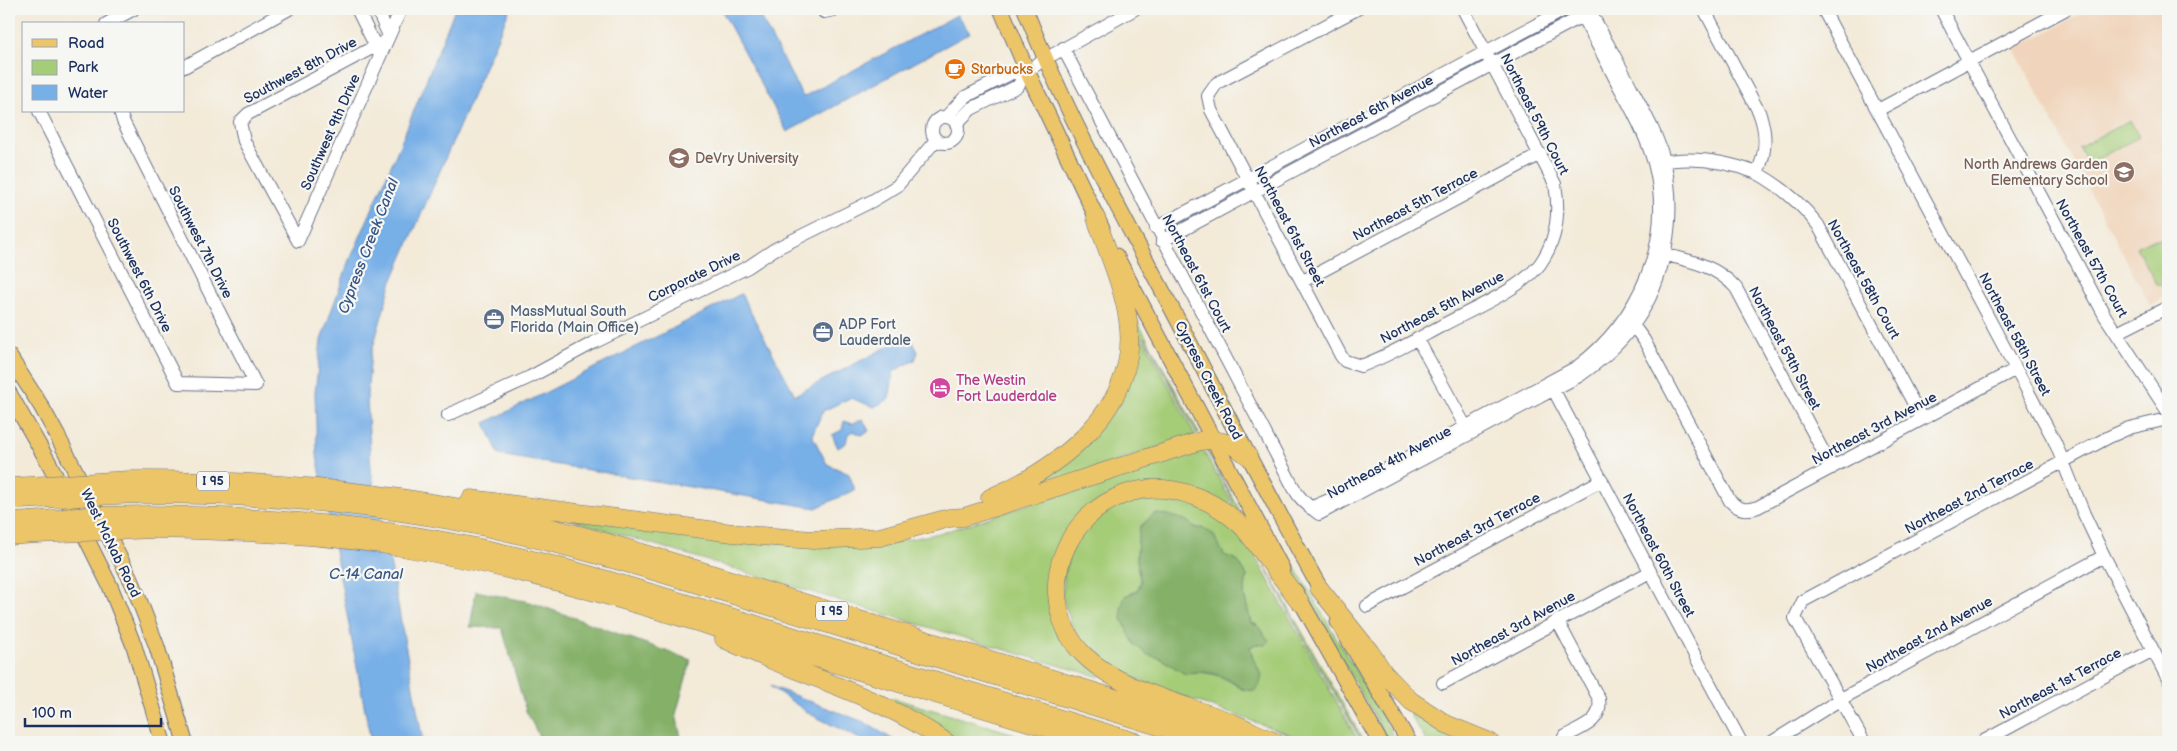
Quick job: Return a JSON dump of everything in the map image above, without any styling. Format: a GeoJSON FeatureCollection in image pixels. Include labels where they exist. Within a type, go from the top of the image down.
{"type":"FeatureCollection","features":[{"type":"Feature","properties":{"kind":"highway"},"geometry":{"type":"LineString","coordinates":[[949,518],[961,510],[1017,486],[1058,460],[1091,430],[1116,393],[1127,361],[1128,320],[1096,218]]}},
{"type":"Feature","properties":{"kind":"highway"},"geometry":{"type":"LineString","coordinates":[[401,505],[444,495],[756,536],[813,540],[880,537],[949,518],[964,517],[1191,443],[1213,439],[1227,442],[1248,456]]}},
{"type":"Feature","properties":{"kind":"highway","name":"I 95"},"geometry":{"type":"LineString","coordinates":[[12,494],[210,481],[297,493],[493,514],[593,539],[1260,742]]}},
{"type":"Feature","properties":{"kind":"highway"},"geometry":{"type":"LineString","coordinates":[[1274,742],[1234,723],[1138,687],[1107,672],[1091,661],[1076,646],[1065,628],[1057,595],[1058,572],[1070,540],[1083,522],[1098,508],[1114,498],[1135,492],[1158,489],[1173,490],[1210,503],[1234,519],[1244,528],[1300,602]]}},
{"type":"Feature","properties":{"kind":"highway"},"geometry":{"type":"LineString","coordinates":[[401,505],[624,562],[1210,742]]}},
{"type":"Feature","properties":{"kind":"highway"},"geometry":{"type":"LineString","coordinates":[[9,522],[33,527],[152,522],[304,528],[494,551],[590,575],[1136,742]]}},
{"type":"Feature","properties":{"kind":"highway"},"geometry":{"type":"LineString","coordinates":[[9,536],[33,527]]}},
{"type":"Feature","properties":{"kind":"highway"},"geometry":{"type":"LineString","coordinates":[[408,542],[546,578],[674,615],[1094,742]]}},
{"type":"Feature","properties":{"kind":"highway"},"geometry":{"type":"LineString","coordinates":[[1319,588],[1370,652],[1384,673],[1411,702],[1446,724],[1490,742]]}},
{"type":"Feature","properties":{"kind":"highway"},"geometry":{"type":"LineString","coordinates":[[674,615],[746,650],[867,698],[910,719],[946,742]]}},
{"type":"Feature","properties":{"kind":"main road","name":"Cypress Creek Road"},"geometry":{"type":"LineString","coordinates":[[1001,9],[1027,71],[1096,218],[1300,602],[1380,742]]}},
{"type":"Feature","properties":{"kind":"main road","name":"Cypress Creek Road"},"geometry":{"type":"LineString","coordinates":[[1025,9],[1045,58],[1091,156],[1248,456],[1319,588],[1409,742]]}},
{"type":"Feature","properties":{"kind":"main road","name":"West McNab Road"},"geometry":{"type":"LineString","coordinates":[[9,356],[53,427],[133,584],[156,647],[185,742]]}},
{"type":"Feature","properties":{"kind":"main road","name":"West McNab Road"},"geometry":{"type":"LineString","coordinates":[[9,393],[50,465],[110,586],[134,646],[162,742]]}},
{"type":"Feature","properties":{"kind":"street"},"geometry":{"type":"LineString","coordinates":[[110,22],[134,9]]}},
{"type":"Feature","properties":{"kind":"street"},"geometry":{"type":"LineString","coordinates":[[185,66],[290,9]]}},
{"type":"Feature","properties":{"kind":"street"},"geometry":{"type":"LineString","coordinates":[[357,9],[383,45]]}},
{"type":"Feature","properties":{"kind":"street"},"geometry":{"type":"LineString","coordinates":[[377,9],[383,45]]}},
{"type":"Feature","properties":{"kind":"street","name":"Southwest 9th Drive"},"geometry":{"type":"LineString","coordinates":[[298,241],[383,45],[401,9]]}},
{"type":"Feature","properties":{"kind":"street"},"geometry":{"type":"LineString","coordinates":[[823,10],[839,9]]}},
{"type":"Feature","properties":{"kind":"street"},"geometry":{"type":"LineString","coordinates":[[951,120],[958,132],[952,142],[944,144],[936,140],[932,134],[932,125],[938,119],[951,120],[1018,86],[1027,71],[1045,58],[1135,9]]}},
{"type":"Feature","properties":{"kind":"street","name":"Northeast 61st Street"},"geometry":{"type":"LineString","coordinates":[[1353,365],[1341,356],[1211,110],[1208,96],[1218,83],[1357,9]]}},
{"type":"Feature","properties":{"kind":"street","name":"Northeast 59th Court"},"geometry":{"type":"LineString","coordinates":[[1463,9],[1541,154],[1555,184],[1558,215],[1554,236],[1539,265]]}},
{"type":"Feature","properties":{"kind":"street","name":"Northeast 6th Avenue"},"geometry":{"type":"LineString","coordinates":[[1162,241],[1252,185],[1486,52],[1566,9]]}},
{"type":"Feature","properties":{"kind":"street"},"geometry":{"type":"LineString","coordinates":[[1659,163],[1708,159],[1736,165],[1758,173],[1762,164],[1766,138],[1759,112],[1704,9]]}},
{"type":"Feature","properties":{"kind":"street","name":"Northeast 58th Street"},"geometry":{"type":"LineString","coordinates":[[1823,9],[2016,368],[2064,462],[2084,514],[2104,556],[2168,679]]}},
{"type":"Feature","properties":{"kind":"street","name":"Northeast 57th Court"},"geometry":{"type":"LineString","coordinates":[[1941,9],[2105,316],[2168,412]]}},
{"type":"Feature","properties":{"kind":"street"},"geometry":{"type":"LineString","coordinates":[[1878,110],[2066,9]]}},
{"type":"Feature","properties":{"kind":"street"},"geometry":{"type":"LineString","coordinates":[[1587,11],[1652,128],[1669,198],[1669,217],[1659,253]]}},
{"type":"Feature","properties":{"kind":"street","name":"Northeast 6th Avenue"},"geometry":{"type":"LineString","coordinates":[[1156,228],[1252,185],[1492,64],[1587,11]]}},
{"type":"Feature","properties":{"kind":"street","name":"Southwest 8th Drive"},"geometry":{"type":"LineString","coordinates":[[298,241],[244,141],[240,122],[248,114],[383,45]]}},
{"type":"Feature","properties":{"kind":"street","name":"Northeast 61st Court"},"geometry":{"type":"LineString","coordinates":[[1063,48],[1162,241],[1299,498],[1310,508]]}},
{"type":"Feature","properties":{"kind":"street","name":"Southwest 6th Drive"},"geometry":{"type":"LineString","coordinates":[[40,112],[178,383],[256,385]]}},
{"type":"Feature","properties":{"kind":"street","name":"Southwest 7th Drive"},"geometry":{"type":"LineString","coordinates":[[120,112],[123,122],[256,385]]}},
{"type":"Feature","properties":{"kind":"street","name":"Corporate Drive"},"geometry":{"type":"LineString","coordinates":[[448,415],[530,377],[872,201],[897,186],[936,140]]}},
{"type":"Feature","properties":{"kind":"street","name":"Northeast 5th Terrace"},"geometry":{"type":"LineString","coordinates":[[1303,281],[1541,154]]}},
{"type":"Feature","properties":{"kind":"street","name":"Northeast 58th Court"},"geometry":{"type":"LineString","coordinates":[[1758,173],[1784,190],[1804,207],[1818,225],[1922,419]]}},
{"type":"Feature","properties":{"kind":"street","name":"Northeast 4th Avenue"},"geometry":{"type":"LineString","coordinates":[[1310,508],[1592,368],[1630,321],[1652,289],[1659,253]]}},
{"type":"Feature","properties":{"kind":"street","name":"Northeast 59th Street"},"geometry":{"type":"LineString","coordinates":[[1659,253],[1714,268],[1726,276],[1736,288],[1832,468]]}},
{"type":"Feature","properties":{"kind":"street","name":"Northeast 5th Avenue"},"geometry":{"type":"LineString","coordinates":[[1353,365],[1361,366],[1368,363],[1513,287],[1539,265]]}},
{"type":"Feature","properties":{"kind":"street"},"geometry":{"type":"LineString","coordinates":[[2117,334],[2168,307]]}},
{"type":"Feature","properties":{"kind":"street","name":"Northeast 3rd Avenue"},"geometry":{"type":"LineString","coordinates":[[1630,321],[1644,340],[1730,501],[1736,508],[1744,510],[1758,507],[2016,368]]}},
{"type":"Feature","properties":{"kind":"street"},"geometry":{"type":"LineString","coordinates":[[1417,338],[1468,431]]}},
{"type":"Feature","properties":{"kind":"street","name":"Northeast 60th Street"},"geometry":{"type":"LineString","coordinates":[[1552,387],[1741,742]]}},
{"type":"Feature","properties":{"kind":"street","name":"Northeast 2nd Terrace"},"geometry":{"type":"LineString","coordinates":[[1841,699],[1795,618],[1803,601],[2130,428],[2168,419]]}},
{"type":"Feature","properties":{"kind":"street","name":"Northeast 3rd Terrace"},"geometry":{"type":"LineString","coordinates":[[1367,606],[1602,480]]}},
{"type":"Feature","properties":{"kind":"street","name":"Northeast 2nd Avenue"},"geometry":{"type":"LineString","coordinates":[[1772,742],[1841,699],[2104,556]]}},
{"type":"Feature","properties":{"kind":"street","name":"Northeast 3rd Avenue"},"geometry":{"type":"LineString","coordinates":[[1443,683],[1557,620],[1650,572]]}},
{"type":"Feature","properties":{"kind":"street"},"geometry":{"type":"LineString","coordinates":[[1557,620],[1600,699],[1600,712],[1592,722],[1564,737]]}},
{"type":"Feature","properties":{"kind":"street","name":"Northeast 1st Terrace"},"geometry":{"type":"LineString","coordinates":[[1982,742],[2153,650]]}},
{"type":"Feature","properties":{"kind":"street"},"geometry":{"type":"LineString","coordinates":[[1841,699],[1864,742]]}},
{"type":"Feature","properties":{"kind":"shaded area","name":"North Andrews Garden Elementary School"},"geometry":{"type":"Polygon","coordinates":[[[2090,9],[2168,9],[2168,295],[2150,305],[2014,49],[2090,9]]]}},
{"type":"Feature","properties":{"kind":"green space"},"geometry":{"type":"Polygon","coordinates":[[[2130,120],[2139,137],[2088,164],[2079,147],[2130,120]]]}},
{"type":"Feature","properties":{"kind":"green space"},"geometry":{"type":"Polygon","coordinates":[[[2150,240],[2168,240],[2168,284],[2164,287],[2156,283],[2136,247],[2150,240]]]}},
{"type":"Feature","properties":{"kind":"green space"},"geometry":{"type":"Polygon","coordinates":[[[1135,317],[1199,433],[1197,434],[1146,339],[1134,338],[1135,317]]]}},
{"type":"Feature","properties":{"kind":"green space"},"geometry":{"type":"Polygon","coordinates":[[[1134,341],[1145,341],[1195,435],[1008,498],[1094,434],[1134,341]]]}},
{"type":"Feature","properties":{"kind":"green space"},"geometry":{"type":"Polygon","coordinates":[[[1205,447],[1246,522],[1229,510],[1233,501],[1205,447]]]}},
{"type":"Feature","properties":{"kind":"green space"},"geometry":{"type":"Polygon","coordinates":[[[1202,448],[1231,501],[1226,508],[1179,487],[1083,516],[1054,604],[1100,677],[568,519],[864,546],[944,532],[1202,448]]]}},
{"type":"Feature","properties":{"kind":"green space"},"geometry":{"type":"Polygon","coordinates":[[[1150,494],[1206,506],[1244,540],[1255,556],[1359,742],[1311,742],[1145,683],[1115,668],[1092,651],[1074,632],[1062,596],[1067,557],[1088,523],[1116,504],[1150,494]],[[1154,514],[1140,527],[1137,554],[1141,582],[1137,591],[1125,596],[1146,654],[1160,658],[1185,674],[1209,673],[1230,681],[1243,690],[1262,675],[1253,659],[1250,647],[1256,644],[1262,633],[1257,625],[1251,623],[1244,595],[1247,576],[1237,560],[1224,555],[1213,534],[1162,515],[1154,514]]]}},
{"type":"Feature","properties":{"kind":"green space"},"geometry":{"type":"Polygon","coordinates":[[[1154,514],[1168,515],[1187,521],[1195,528],[1202,528],[1213,534],[1224,555],[1237,560],[1247,576],[1244,595],[1251,623],[1257,625],[1269,641],[1265,645],[1256,644],[1250,647],[1253,659],[1262,675],[1260,684],[1255,691],[1243,689],[1224,677],[1207,672],[1185,674],[1160,658],[1146,654],[1134,644],[1122,619],[1121,608],[1125,596],[1137,591],[1141,582],[1137,554],[1140,527],[1154,514]]]}},
{"type":"Feature","properties":{"kind":"green space"},"geometry":{"type":"Polygon","coordinates":[[[1278,541],[1293,563],[1397,742],[1389,742],[1301,587],[1278,541]]]}},
{"type":"Feature","properties":{"kind":"green space"},"geometry":{"type":"Polygon","coordinates":[[[1259,555],[1364,742],[1362,742],[1309,649],[1259,555]]]}},
{"type":"Feature","properties":{"kind":"green space"},"geometry":{"type":"Polygon","coordinates":[[[476,591],[530,602],[691,660],[676,714],[682,742],[542,742],[526,711],[502,628],[470,627],[476,591]]]}},
{"type":"Feature","properties":{"kind":"green space"},"geometry":{"type":"Polygon","coordinates":[[[892,698],[1015,734],[1012,742],[959,742],[891,701],[892,698]]]}},
{"type":"Feature","properties":{"kind":"green space"},"geometry":{"type":"Polygon","coordinates":[[[1411,706],[1476,742],[1427,742],[1411,717],[1411,706]]]}},
{"type":"Feature","properties":{"kind":"water","name":"C-14 Canal"},"geometry":{"type":"Polygon","coordinates":[[[455,9],[510,9],[391,284],[371,354],[367,396],[371,471],[391,567],[423,742],[371,742],[317,455],[315,393],[321,340],[347,267],[400,145],[455,9]]]}},
{"type":"Feature","properties":{"kind":"water"},"geometry":{"type":"Polygon","coordinates":[[[721,9],[756,9],[803,97],[957,15],[970,33],[787,132],[721,9]]]}},
{"type":"Feature","properties":{"kind":"water"},"geometry":{"type":"Polygon","coordinates":[[[741,294],[795,395],[904,338],[912,340],[918,352],[915,360],[894,371],[889,399],[874,407],[850,398],[823,411],[812,435],[827,464],[849,474],[855,490],[816,508],[499,455],[485,423],[741,294]]]}},
{"type":"Feature","properties":{"kind":"water"},"geometry":{"type":"Polygon","coordinates":[[[863,419],[869,431],[862,435],[853,431],[848,434],[846,443],[838,448],[832,435],[842,430],[844,421],[852,424],[863,419]]]}},
{"type":"Feature","properties":{"kind":"water"},"geometry":{"type":"Polygon","coordinates":[[[770,686],[864,722],[897,742],[866,742],[810,714],[770,686]]]}},
{"type":"Feature","properties":{"kind":"place","name":"Starbucks"},"geometry":{"type":"Point","coordinates":[955,69]}},
{"type":"Feature","properties":{"kind":"place","name":"DeVry University"},"geometry":{"type":"Point","coordinates":[679,158]}},
{"type":"Feature","properties":{"kind":"place","name":"North Andrews Garden Elementary School"},"geometry":{"type":"Point","coordinates":[2124,172]}},
{"type":"Feature","properties":{"kind":"place","name":"MassMutual South Florida (Main Office)"},"geometry":{"type":"Point","coordinates":[494,319]}},
{"type":"Feature","properties":{"kind":"place","name":"ADP Fort Lauderdale"},"geometry":{"type":"Point","coordinates":[823,332]}},
{"type":"Feature","properties":{"kind":"place","name":"The Westin Fort Lauderdale"},"geometry":{"type":"Point","coordinates":[940,388]}},
{"type":"Feature","properties":{"kind":"water label","name":"Cypress Creek Canal"},"geometry":{"type":"Point","coordinates":[368,246]}}]}
